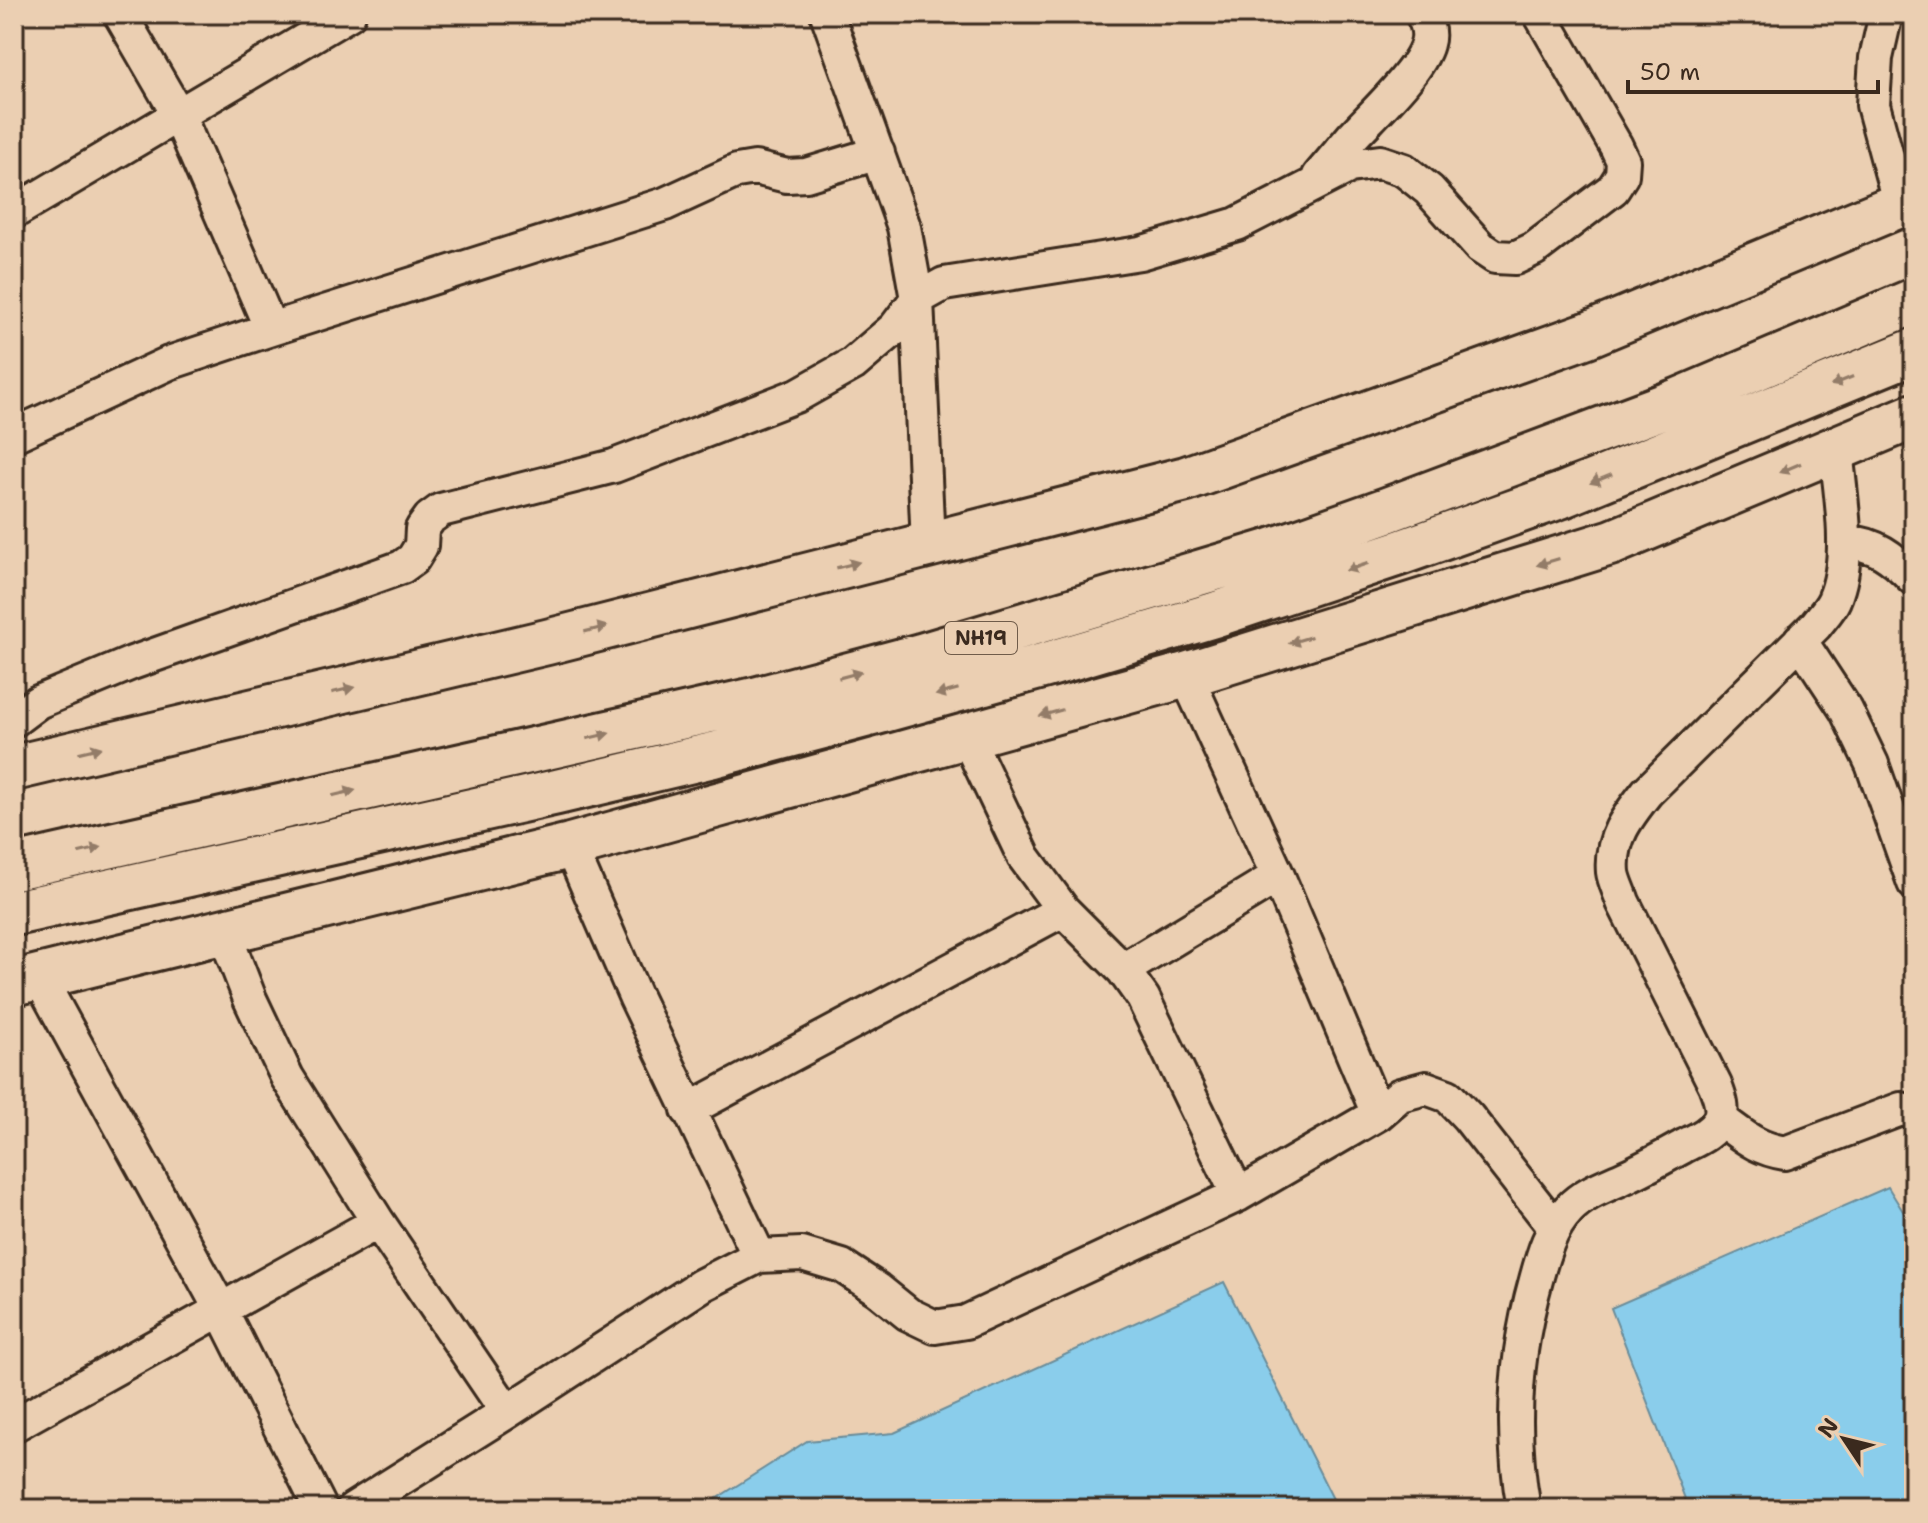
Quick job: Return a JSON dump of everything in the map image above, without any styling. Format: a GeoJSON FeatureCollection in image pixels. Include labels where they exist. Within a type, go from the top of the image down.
{"type":"FeatureCollection","features":[{"type":"Feature","properties":{"kind":"main road"},"geometry":{"type":"LineString","coordinates":[[14,768],[547,642],[1186,479],[1587,335],[1907,202]]}},
{"type":"Feature","properties":{"kind":"main road","name":"NH19"},"geometry":{"type":"LineString","coordinates":[[14,867],[755,700],[921,656],[1269,552],[1678,401],[1914,301]]}},
{"type":"Feature","properties":{"kind":"main road","name":"NH19"},"geometry":{"type":"LineString","coordinates":[[14,913],[697,759],[1061,660],[1242,605],[1560,496],[1914,351]]}},
{"type":"Feature","properties":{"kind":"main road"},"geometry":{"type":"LineString","coordinates":[[26,980],[570,846],[1186,675],[1613,542],[1914,416]]}},
{"type":"Feature","properties":{"kind":"street"},"geometry":{"type":"LineString","coordinates":[[120,14],[178,114],[271,329]]}},
{"type":"Feature","properties":{"kind":"street"},"geometry":{"type":"LineString","coordinates":[[14,212],[349,14]]}},
{"type":"Feature","properties":{"kind":"street"},"geometry":{"type":"LineString","coordinates":[[827,14],[904,227],[917,299],[928,545]]}},
{"type":"Feature","properties":{"kind":"street"},"geometry":{"type":"LineString","coordinates":[[1312,185],[1417,63],[1427,44],[1427,25],[1422,14]]}},
{"type":"Feature","properties":{"kind":"street"},"geometry":{"type":"LineString","coordinates":[[14,720],[38,702],[132,663],[402,567],[413,559],[421,546],[422,529],[441,510],[614,466],[798,395],[853,364],[895,328],[917,299],[944,284],[1140,253],[1237,224],[1350,166],[1380,162],[1404,170],[1429,190],[1480,247],[1495,257],[1515,258],[1534,249],[1613,189],[1622,175],[1623,161],[1616,146],[1540,14]]}},
{"type":"Feature","properties":{"kind":"street"},"geometry":{"type":"LineString","coordinates":[[1886,14],[1876,58],[1873,105],[1907,202]]}},
{"type":"Feature","properties":{"kind":"street"},"geometry":{"type":"LineString","coordinates":[[14,435],[169,363],[665,204],[737,171],[755,168],[787,176],[806,175],[878,153]]}},
{"type":"Feature","properties":{"kind":"street"},"geometry":{"type":"LineString","coordinates":[[1524,1509],[1518,1479],[1515,1414],[1519,1363],[1529,1306],[1545,1247],[1569,1209],[1588,1193],[1628,1176],[1709,1133],[1720,1119],[1722,1106],[1715,1085],[1623,902],[1613,872],[1615,844],[1624,820],[1647,792],[1816,625],[1833,601],[1842,569],[1844,541],[1836,449]]}},
{"type":"Feature","properties":{"kind":"street"},"geometry":{"type":"LineString","coordinates":[[1844,541],[1863,543],[1885,552],[1914,579]]}},
{"type":"Feature","properties":{"kind":"street"},"geometry":{"type":"LineString","coordinates":[[1800,640],[1846,710],[1902,816],[1914,883]]}},
{"type":"Feature","properties":{"kind":"street"},"geometry":{"type":"LineString","coordinates":[[1186,675],[1278,876],[1378,1114]]}},
{"type":"Feature","properties":{"kind":"street"},"geometry":{"type":"LineString","coordinates":[[967,737],[1024,857],[1063,910],[1123,970],[1143,998],[1238,1195]]}},
{"type":"Feature","properties":{"kind":"street"},"geometry":{"type":"LineString","coordinates":[[570,846],[635,996],[759,1256]]}},
{"type":"Feature","properties":{"kind":"street"},"geometry":{"type":"LineString","coordinates":[[1123,970],[1278,876]]}},
{"type":"Feature","properties":{"kind":"street"},"geometry":{"type":"LineString","coordinates":[[688,1110],[1063,910]]}},
{"type":"Feature","properties":{"kind":"street"},"geometry":{"type":"LineString","coordinates":[[224,932],[250,999],[287,1077],[378,1222],[507,1412]]}},
{"type":"Feature","properties":{"kind":"street"},"geometry":{"type":"LineString","coordinates":[[26,980],[221,1310],[321,1509]]}},
{"type":"Feature","properties":{"kind":"street"},"geometry":{"type":"LineString","coordinates":[[353,1509],[702,1285],[759,1256],[802,1254],[842,1266],[908,1314],[935,1327],[966,1322],[1238,1195],[1378,1114],[1400,1095],[1426,1088],[1448,1096],[1468,1117],[1555,1228]]}},
{"type":"Feature","properties":{"kind":"street"},"geometry":{"type":"LineString","coordinates":[[1720,1119],[1766,1150],[1785,1153],[1901,1109],[1914,1112]]}},
{"type":"Feature","properties":{"kind":"street"},"geometry":{"type":"LineString","coordinates":[[14,1425],[378,1222]]}},
{"type":"Feature","properties":{"kind":"water"},"geometry":{"type":"Polygon","coordinates":[[[1888,1187],[1914,1229],[1914,1509],[1689,1509],[1611,1308],[1888,1187]]]}},
{"type":"Feature","properties":{"kind":"water"},"geometry":{"type":"Polygon","coordinates":[[[1224,1282],[1338,1509],[700,1509],[807,1441],[894,1433],[1224,1282]]]}}]}
